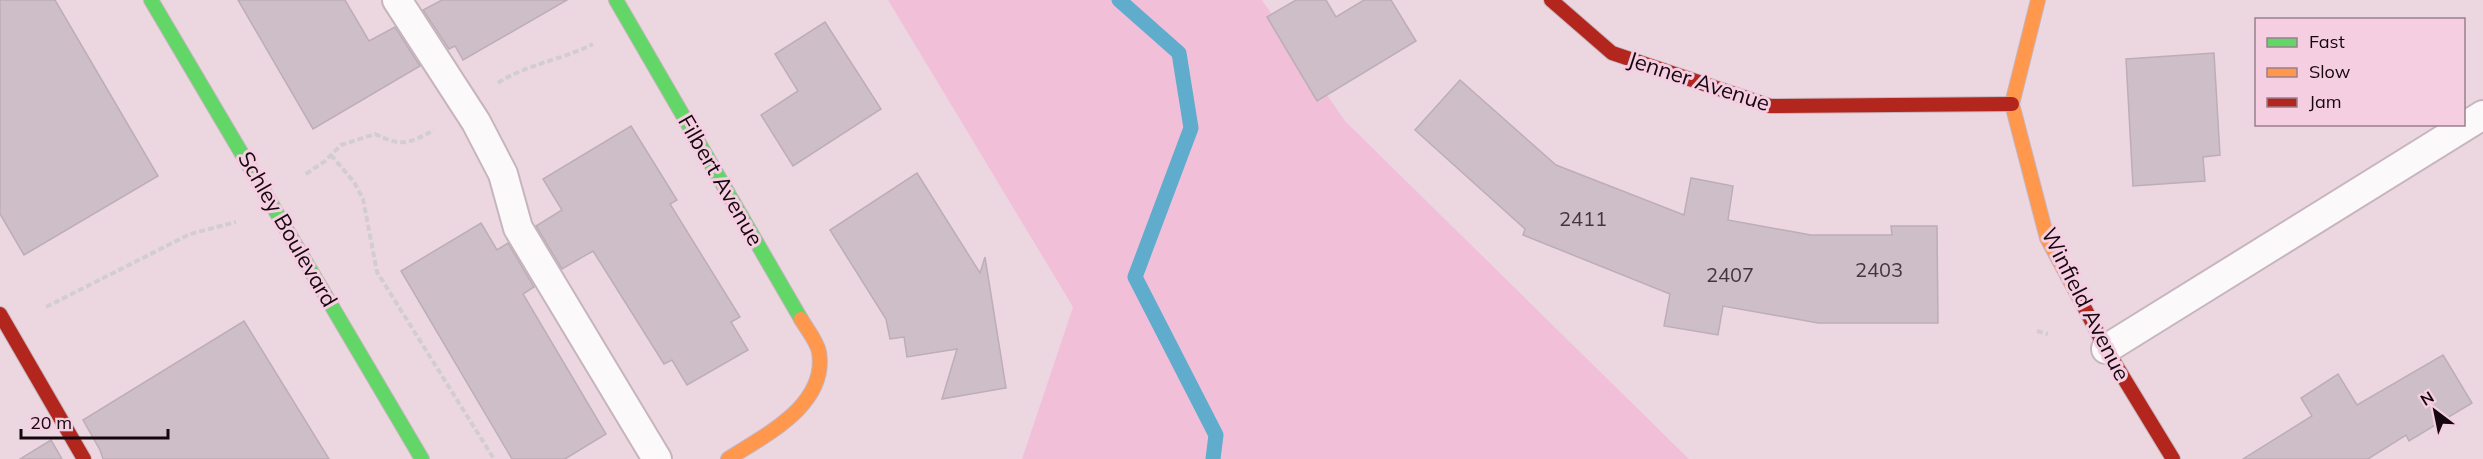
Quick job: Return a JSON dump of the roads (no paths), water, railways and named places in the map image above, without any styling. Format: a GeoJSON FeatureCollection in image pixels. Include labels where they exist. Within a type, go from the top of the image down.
{"type":"FeatureCollection","features":[{"type":"Feature","properties":{"kind":"street","name":"Schley Boulevard"},"geometry":{"type":"LineString","coordinates":[[151,0],[272,200],[422,459]]}},
{"type":"Feature","properties":{"kind":"street","name":"Filbert Avenue"},"geometry":{"type":"LineString","coordinates":[[616,0],[819,350],[816,383],[811,395],[771,430],[728,459]]}},
{"type":"Feature","properties":{"kind":"street","name":"Jenner Avenue"},"geometry":{"type":"LineString","coordinates":[[1551,0],[1612,53],[1770,106],[2012,104]]}},
{"type":"Feature","properties":{"kind":"street"},"geometry":{"type":"LineString","coordinates":[[2012,104],[2038,0]]}},
{"type":"Feature","properties":{"kind":"street","name":"Winfield Avenue"},"geometry":{"type":"LineString","coordinates":[[2012,104],[2047,238],[2106,349],[2173,459]]}},
{"type":"Feature","properties":{"kind":"street"},"geometry":{"type":"LineString","coordinates":[[4,320],[84,459]]}},
{"type":"Feature","properties":{"kind":"lane"},"geometry":{"type":"LineString","coordinates":[[397,0],[476,122],[503,174],[518,228],[657,459]]}},
{"type":"Feature","properties":{"kind":"lane"},"geometry":{"type":"LineString","coordinates":[[2106,349],[2483,115]]}},
{"type":"Feature","properties":{"kind":"waterway"},"geometry":{"type":"LineString","coordinates":[[1119,0],[1179,53],[1191,128],[1135,277],[1216,435],[1213,459]]}}]}
